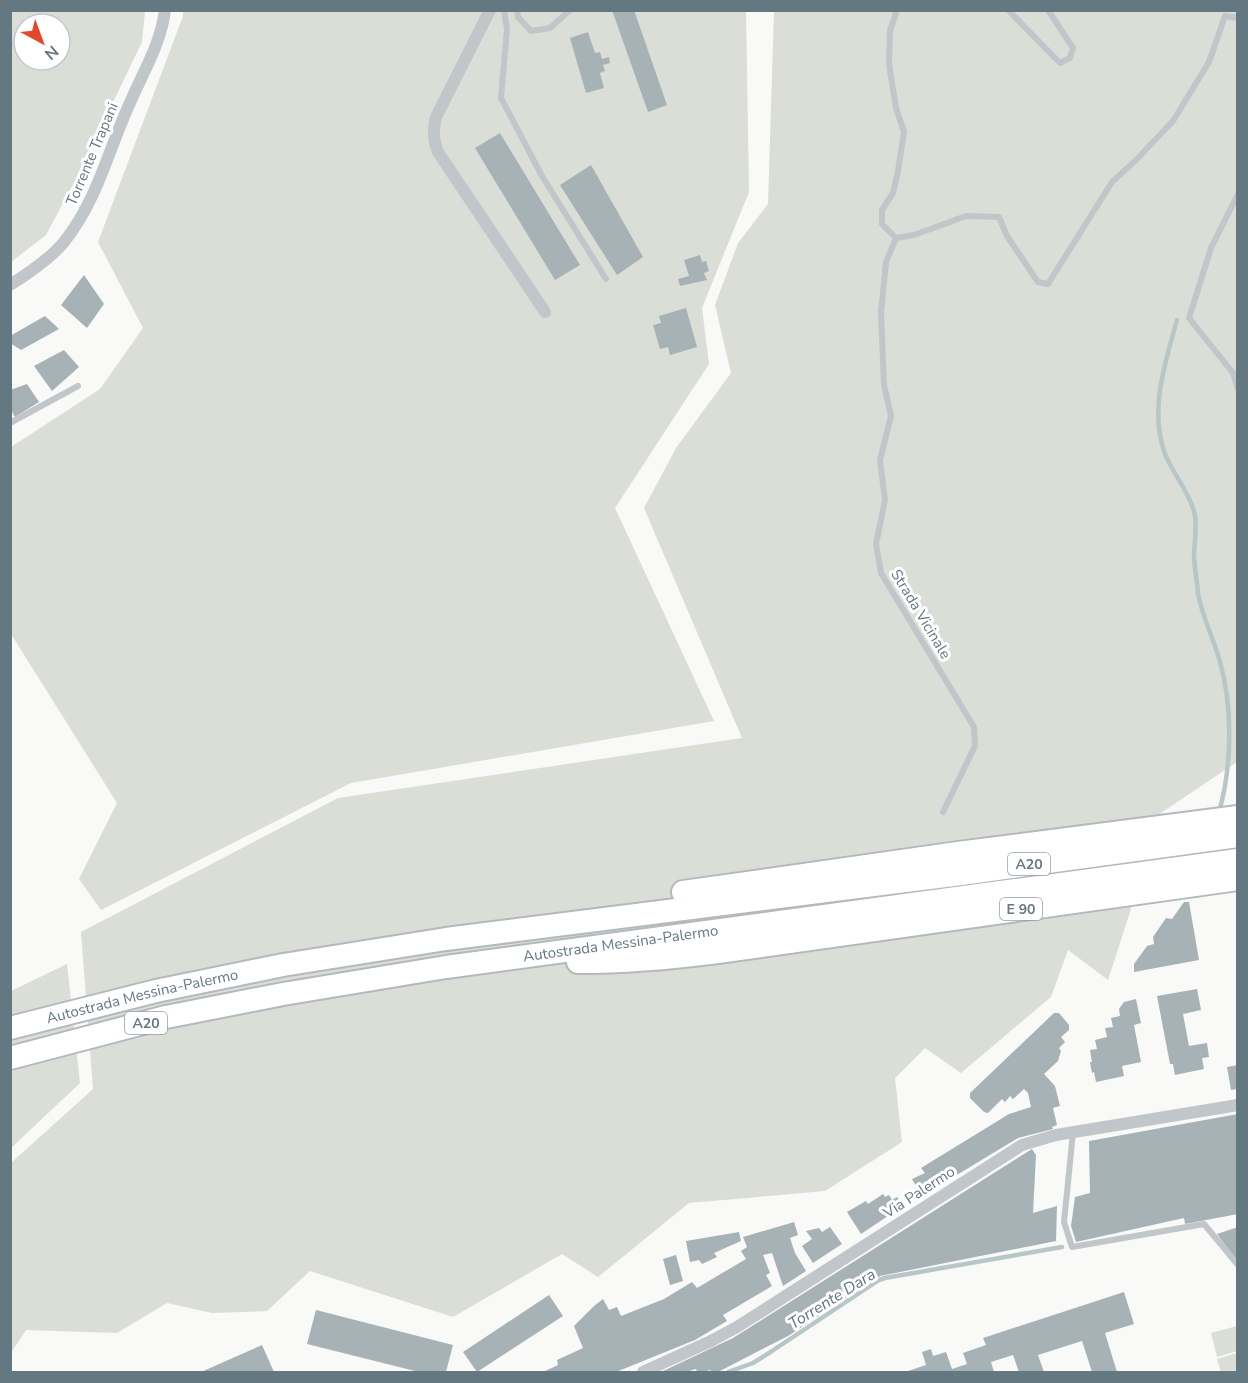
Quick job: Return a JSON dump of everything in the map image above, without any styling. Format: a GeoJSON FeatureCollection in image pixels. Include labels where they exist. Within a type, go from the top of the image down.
{"type":"FeatureCollection","features":[{"type":"Feature","properties":{"kind":"highway"},"geometry":{"type":"LineString","coordinates":[[509,930],[591,904],[1238,817]]}},
{"type":"Feature","properties":{"kind":"highway","name":"Autostrada Messina-Palermo"},"geometry":{"type":"LineString","coordinates":[[10,1028],[156,991],[283,965],[446,939],[1238,836]]}},
{"type":"Feature","properties":{"kind":"highway","name":"Autostrada Messina-Palermo"},"geometry":{"type":"LineString","coordinates":[[10,1058],[166,1017],[283,994],[446,967],[1238,860]]}},
{"type":"Feature","properties":{"kind":"highway","name":"E 90"},"geometry":{"type":"LineString","coordinates":[[513,959],[551,962],[616,962],[655,959],[1238,879]]}},
{"type":"Feature","properties":{"kind":"street"},"geometry":{"type":"LineString","coordinates":[[10,278],[27,267],[57,239],[80,207],[120,105],[153,32],[156,10]]}},
{"type":"Feature","properties":{"kind":"street","name":"Torrente Trapani"},"geometry":{"type":"LineString","coordinates":[[10,285],[32,271],[63,243],[86,210],[161,32],[165,10]]}},
{"type":"Feature","properties":{"kind":"street"},"geometry":{"type":"LineString","coordinates":[[490,10],[436,117],[434,142],[438,152],[545,312]]}},
{"type":"Feature","properties":{"kind":"street","name":"Via Palermo"},"geometry":{"type":"LineString","coordinates":[[642,1372],[711,1341],[737,1326],[1022,1145],[1042,1138],[1238,1105]]}},
{"type":"Feature","properties":{"kind":"lane"},"geometry":{"type":"LineString","coordinates":[[504,10],[507,29],[501,98],[542,176],[606,279]]}},
{"type":"Feature","properties":{"kind":"lane"},"geometry":{"type":"LineString","coordinates":[[517,10],[518,17],[531,31],[550,28],[570,10]]}},
{"type":"Feature","properties":{"kind":"lane"},"geometry":{"type":"LineString","coordinates":[[897,10],[890,31],[889,64],[896,108],[903,132],[893,193],[882,210],[882,224],[896,238],[914,235],[966,216],[999,217],[1007,236],[1038,282],[1048,284],[1112,182],[1173,122],[1209,62],[1225,16],[1238,18]]}},
{"type":"Feature","properties":{"kind":"lane"},"geometry":{"type":"LineString","coordinates":[[1008,10],[1060,63],[1070,58],[1073,48],[1048,10]]}},
{"type":"Feature","properties":{"kind":"lane"},"geometry":{"type":"LineString","coordinates":[[1238,194],[1211,248],[1189,318],[1233,373],[1238,389]]}},
{"type":"Feature","properties":{"kind":"lane","name":"Strada Vicinale"},"geometry":{"type":"LineString","coordinates":[[896,238],[886,262],[881,312],[884,385],[891,416],[880,460],[885,500],[876,544],[881,573],[974,727],[975,746],[943,812]]}},
{"type":"Feature","properties":{"kind":"lane"},"geometry":{"type":"LineString","coordinates":[[10,423],[78,386]]}},
{"type":"Feature","properties":{"kind":"lane"},"geometry":{"type":"LineString","coordinates":[[1073,1133],[1064,1222],[1072,1247],[1204,1224],[1238,1265]]}},
{"type":"Feature","properties":{"kind":"shaded area"},"geometry":{"type":"Polygon","coordinates":[[[11,10],[145,11],[142,42],[78,175],[46,235],[11,262],[11,10]]]}},
{"type":"Feature","properties":{"kind":"shaded area"},"geometry":{"type":"Polygon","coordinates":[[[183,11],[746,11],[749,192],[702,308],[709,364],[615,508],[714,721],[351,783],[101,910],[79,879],[117,803],[11,634],[11,447],[100,389],[143,328],[98,242],[183,11]]]}},
{"type":"Feature","properties":{"kind":"shaded area"},"geometry":{"type":"Polygon","coordinates":[[[774,11],[1237,11],[1237,762],[1149,821],[1131,909],[1108,980],[1068,950],[1051,997],[961,1073],[925,1048],[895,1078],[902,1142],[825,1191],[689,1203],[598,1277],[562,1254],[453,1317],[310,1271],[267,1311],[212,1313],[167,1303],[117,1333],[26,1330],[11,1353],[11,1163],[93,1089],[81,932],[338,798],[742,738],[644,508],[676,448],[731,373],[715,305],[738,243],[768,204],[774,11]]]}},
{"type":"Feature","properties":{"kind":"shaded area"},"geometry":{"type":"Polygon","coordinates":[[[67,964],[80,1083],[11,1148],[11,991],[67,964]]]}},
{"type":"Feature","properties":{"kind":"shaded area"},"geometry":{"type":"Polygon","coordinates":[[[1237,1326],[1237,1351],[1217,1357],[1211,1333],[1237,1326]]]}},
{"type":"Feature","properties":{"kind":"shaded area"},"geometry":{"type":"Polygon","coordinates":[[[1237,1353],[1237,1372],[1221,1372],[1217,1359],[1237,1353]]]}},
{"type":"Feature","properties":{"kind":"building"},"geometry":{"type":"Polygon","coordinates":[[[612,10],[634,10],[667,105],[648,112],[612,10]]]}},
{"type":"Feature","properties":{"kind":"building"},"geometry":{"type":"Polygon","coordinates":[[[588,32],[595,53],[600,52],[602,59],[609,57],[610,63],[603,65],[605,71],[600,73],[604,88],[586,93],[570,38],[588,32]]]}},
{"type":"Feature","properties":{"kind":"building"},"geometry":{"type":"Polygon","coordinates":[[[500,133],[580,265],[555,280],[475,148],[500,133]]]}},
{"type":"Feature","properties":{"kind":"building"},"geometry":{"type":"Polygon","coordinates":[[[591,165],[643,257],[617,275],[560,185],[591,165]]]}},
{"type":"Feature","properties":{"kind":"building"},"geometry":{"type":"Polygon","coordinates":[[[700,255],[702,262],[706,261],[709,271],[704,273],[707,280],[680,286],[678,279],[689,276],[684,260],[700,255]]]}},
{"type":"Feature","properties":{"kind":"building"},"geometry":{"type":"Polygon","coordinates":[[[84,275],[104,304],[87,328],[61,305],[84,275]]]}},
{"type":"Feature","properties":{"kind":"building"},"geometry":{"type":"Polygon","coordinates":[[[686,308],[697,347],[670,355],[668,347],[660,349],[653,325],[661,323],[659,316],[686,308]]]}},
{"type":"Feature","properties":{"kind":"building"},"geometry":{"type":"Polygon","coordinates":[[[45,316],[59,329],[21,350],[10,343],[10,336],[45,316]]]}},
{"type":"Feature","properties":{"kind":"building"},"geometry":{"type":"Polygon","coordinates":[[[64,350],[79,367],[52,391],[34,366],[64,350]]]}},
{"type":"Feature","properties":{"kind":"building"},"geometry":{"type":"Polygon","coordinates":[[[27,384],[39,402],[15,417],[10,408],[10,390],[27,384]]]}},
{"type":"Feature","properties":{"kind":"building"},"geometry":{"type":"Polygon","coordinates":[[[1184,902],[1189,902],[1199,960],[1134,972],[1134,964],[1147,946],[1154,944],[1153,937],[1166,918],[1172,919],[1184,902]]]}},
{"type":"Feature","properties":{"kind":"building"},"geometry":{"type":"Polygon","coordinates":[[[1197,989],[1201,1010],[1183,1014],[1189,1046],[1207,1043],[1209,1057],[1202,1058],[1204,1069],[1175,1075],[1173,1064],[1170,1064],[1157,996],[1197,989]]]}},
{"type":"Feature","properties":{"kind":"building"},"geometry":{"type":"Polygon","coordinates":[[[1136,999],[1141,1023],[1134,1025],[1141,1062],[1122,1066],[1124,1076],[1096,1082],[1094,1072],[1092,1073],[1090,1050],[1097,1049],[1095,1040],[1107,1037],[1105,1028],[1113,1027],[1111,1018],[1120,1016],[1119,1009],[1124,1002],[1136,999]]]}},
{"type":"Feature","properties":{"kind":"building"},"geometry":{"type":"Polygon","coordinates":[[[1054,1013],[1059,1013],[1069,1025],[1069,1030],[1061,1037],[1065,1042],[1059,1048],[1061,1051],[1058,1061],[1044,1074],[1055,1086],[1060,1106],[1053,1108],[1057,1125],[1052,1127],[1053,1129],[1018,1138],[922,1196],[912,1179],[925,1173],[921,1168],[1009,1114],[1031,1107],[1028,1093],[1024,1089],[1013,1099],[1010,1096],[1005,1102],[1002,1099],[988,1113],[970,1098],[970,1093],[1054,1013]]]}},
{"type":"Feature","properties":{"kind":"building"},"geometry":{"type":"Polygon","coordinates":[[[1238,1065],[1238,1089],[1231,1090],[1227,1067],[1238,1065]]]}},
{"type":"Feature","properties":{"kind":"building"},"geometry":{"type":"Polygon","coordinates":[[[1238,1114],[1238,1214],[1185,1224],[1184,1218],[1076,1242],[1071,1226],[1075,1197],[1090,1193],[1089,1141],[1238,1114]]]}},
{"type":"Feature","properties":{"kind":"building"},"geometry":{"type":"Polygon","coordinates":[[[1032,1149],[1036,1155],[1033,1213],[1057,1206],[1056,1241],[880,1276],[788,1336],[718,1372],[710,1370],[697,1372],[696,1369],[686,1372],[661,1372],[733,1338],[1032,1149]]]}},
{"type":"Feature","properties":{"kind":"building"},"geometry":{"type":"Polygon","coordinates":[[[883,1194],[885,1197],[889,1195],[892,1200],[897,1197],[903,1206],[861,1234],[847,1212],[866,1201],[868,1204],[883,1194]]]}},
{"type":"Feature","properties":{"kind":"building"},"geometry":{"type":"Polygon","coordinates":[[[794,1222],[798,1235],[790,1238],[795,1253],[806,1271],[783,1286],[772,1253],[763,1255],[770,1273],[766,1275],[772,1286],[723,1315],[727,1321],[695,1340],[616,1372],[543,1372],[558,1365],[557,1360],[583,1348],[574,1326],[603,1299],[609,1310],[617,1307],[621,1316],[664,1299],[692,1282],[697,1288],[746,1259],[741,1251],[747,1247],[743,1237],[794,1222]]]}},
{"type":"Feature","properties":{"kind":"building"},"geometry":{"type":"Polygon","coordinates":[[[830,1227],[842,1244],[813,1263],[802,1246],[812,1239],[806,1231],[819,1228],[822,1232],[830,1227]]]}},
{"type":"Feature","properties":{"kind":"building"},"geometry":{"type":"Polygon","coordinates":[[[1238,1227],[1238,1262],[1217,1234],[1238,1227]]]}},
{"type":"Feature","properties":{"kind":"building"},"geometry":{"type":"Polygon","coordinates":[[[739,1232],[741,1241],[714,1253],[717,1257],[702,1264],[699,1260],[690,1262],[686,1241],[739,1232]]]}},
{"type":"Feature","properties":{"kind":"building"},"geometry":{"type":"Polygon","coordinates":[[[676,1255],[683,1281],[670,1285],[663,1259],[676,1255]]]}},
{"type":"Feature","properties":{"kind":"building"},"geometry":{"type":"Polygon","coordinates":[[[1124,1292],[1134,1324],[1105,1333],[1117,1372],[1092,1372],[1082,1341],[1038,1355],[1044,1372],[1019,1372],[1013,1355],[991,1362],[994,1372],[905,1372],[926,1365],[922,1352],[931,1349],[933,1356],[946,1352],[952,1369],[967,1364],[963,1353],[986,1345],[983,1338],[1124,1292]]]}},
{"type":"Feature","properties":{"kind":"building"},"geometry":{"type":"Polygon","coordinates":[[[549,1295],[563,1316],[477,1372],[463,1352],[549,1295]]]}},
{"type":"Feature","properties":{"kind":"building"},"geometry":{"type":"Polygon","coordinates":[[[316,1310],[453,1345],[446,1372],[419,1372],[307,1344],[316,1310]]]}},
{"type":"Feature","properties":{"kind":"building"},"geometry":{"type":"Polygon","coordinates":[[[262,1345],[274,1372],[201,1372],[262,1345]]]}},
{"type":"Feature","properties":{"kind":"waterway","name":"Torrente Dara"},"geometry":{"type":"LineString","coordinates":[[1177,320],[1160,387],[1158,421],[1165,454],[1194,511],[1196,528],[1194,557],[1198,593],[1220,662],[1227,698],[1228,757],[1219,812]]}},
{"type":"Feature","properties":{"kind":"waterway","name":"Torrente Dara"},"geometry":{"type":"LineString","coordinates":[[728,1372],[753,1363],[879,1280],[1062,1247]]}}]}
